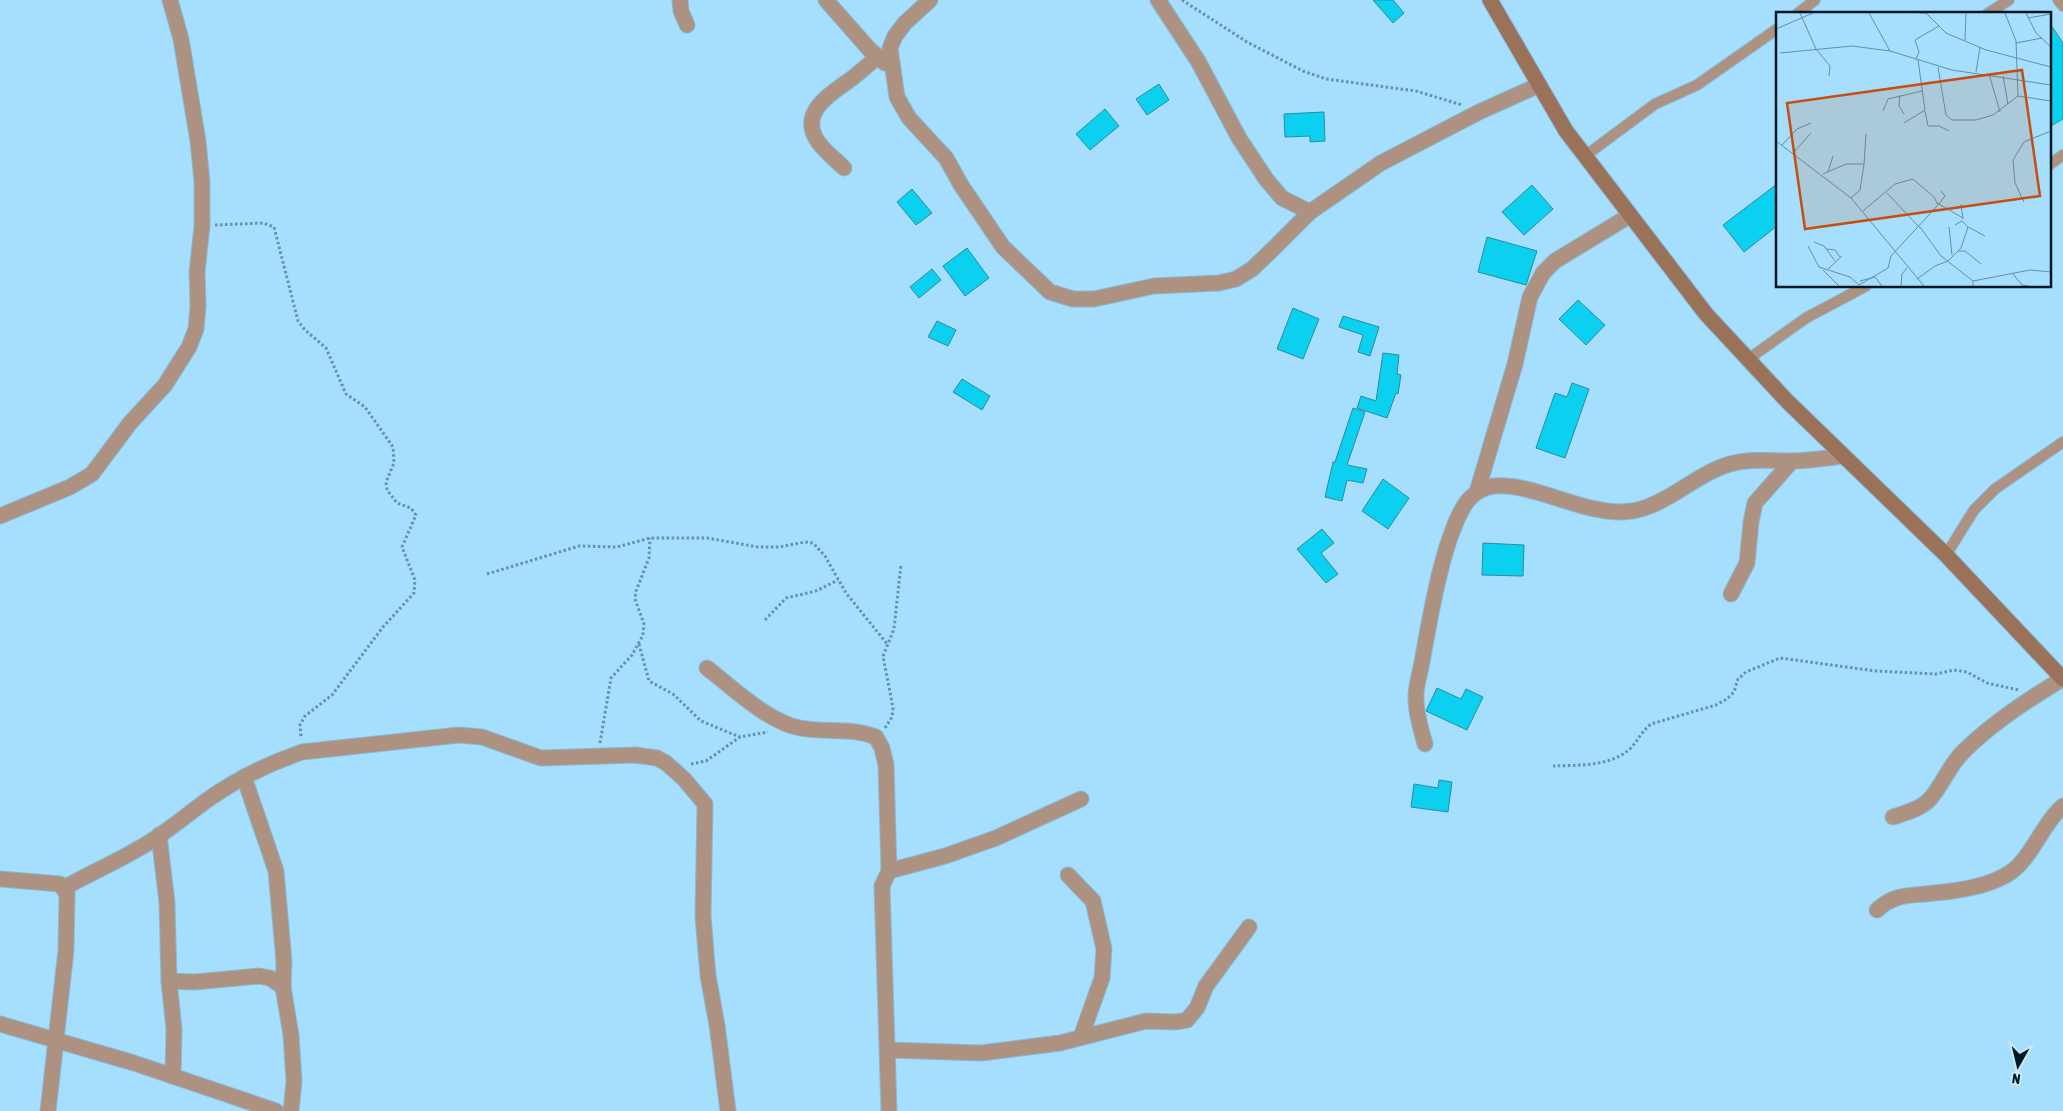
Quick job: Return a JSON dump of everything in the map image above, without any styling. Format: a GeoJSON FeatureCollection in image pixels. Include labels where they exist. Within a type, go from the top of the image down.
{"type":"FeatureCollection","features":[{"type":"Feature","properties":{"kind":"main road"},"geometry":{"type":"LineString","coordinates":[[1490,0],[1566,131],[1629,216],[1706,314],[1747,360],[1946,555],[2063,679]]}},
{"type":"Feature","properties":{"kind":"street"},"geometry":{"type":"LineString","coordinates":[[0,516],[70,487],[92,474],[130,423],[170,378],[189,347],[196,328],[198,306],[197,272],[202,226],[202,182],[198,141],[181,39],[170,0]]}},
{"type":"Feature","properties":{"kind":"street"},"geometry":{"type":"LineString","coordinates":[[680,0],[681,11],[686,25]]}},
{"type":"Feature","properties":{"kind":"street"},"geometry":{"type":"LineString","coordinates":[[826,0],[877,57],[892,68]]}},
{"type":"Feature","properties":{"kind":"street"},"geometry":{"type":"LineString","coordinates":[[930,0],[905,23],[895,36],[890,48],[897,97],[909,118],[946,158],[972,202],[1004,247],[1040,284],[1061,296],[1073,299],[1094,299],[1154,286],[1220,282],[1236,279],[1252,269],[1310,212],[1381,164],[1479,112],[1539,85]]}},
{"type":"Feature","properties":{"kind":"street"},"geometry":{"type":"LineString","coordinates":[[1158,0],[1198,61],[1239,138],[1266,179],[1282,198],[1310,212]]}},
{"type":"Feature","properties":{"kind":"street"},"geometry":{"type":"LineString","coordinates":[[844,168],[820,145],[814,135],[812,121],[819,103],[828,93],[846,82],[877,57]]}},
{"type":"Feature","properties":{"kind":"street"},"geometry":{"type":"LineString","coordinates":[[1425,744],[1418,720],[1415,698],[1424,649],[1450,537],[1465,505],[1477,492],[1515,364],[1530,297],[1543,273],[1555,260],[1629,216]]}},
{"type":"Feature","properties":{"kind":"street"},"geometry":{"type":"LineString","coordinates":[[1477,492],[1494,486],[1516,487],[1568,502],[1607,510],[1631,511],[1649,506],[1715,469],[1732,463],[1746,460],[1792,461],[1843,456]]}},
{"type":"Feature","properties":{"kind":"street"},"geometry":{"type":"LineString","coordinates":[[1731,594],[1747,563],[1755,503],[1792,461]]}},
{"type":"Feature","properties":{"kind":"street"},"geometry":{"type":"LineString","coordinates":[[707,668],[784,724],[816,730],[852,730],[876,736],[882,748],[886,765],[889,871],[882,886],[889,1111]]}},
{"type":"Feature","properties":{"kind":"street"},"geometry":{"type":"LineString","coordinates":[[1893,817],[1916,809],[1930,800],[1954,762],[1966,748],[2004,716],[2063,679]]}},
{"type":"Feature","properties":{"kind":"street"},"geometry":{"type":"LineString","coordinates":[[64,888],[119,860],[159,835],[244,776],[278,760],[302,752],[459,735],[482,737],[541,758],[635,755],[657,758],[666,763],[699,795],[705,804],[703,916],[708,976],[718,1025],[728,1111]]}},
{"type":"Feature","properties":{"kind":"street"},"geometry":{"type":"LineString","coordinates":[[244,776],[276,871],[284,962],[283,987],[291,1035],[294,1082],[290,1111]]}},
{"type":"Feature","properties":{"kind":"street"},"geometry":{"type":"LineString","coordinates":[[889,871],[945,856],[996,838],[1080,799]]}},
{"type":"Feature","properties":{"kind":"street"},"geometry":{"type":"LineString","coordinates":[[1877,910],[1885,903],[1899,896],[1934,893],[1978,885],[2012,871],[2063,806]]}},
{"type":"Feature","properties":{"kind":"street"},"geometry":{"type":"LineString","coordinates":[[159,835],[167,903],[169,981],[174,1029],[173,1076]]}},
{"type":"Feature","properties":{"kind":"street"},"geometry":{"type":"LineString","coordinates":[[1068,875],[1093,901],[1104,949],[1102,978],[1081,1037]]}},
{"type":"Feature","properties":{"kind":"street"},"geometry":{"type":"LineString","coordinates":[[0,879],[60,884],[67,894],[66,950],[48,1111]]}},
{"type":"Feature","properties":{"kind":"street"},"geometry":{"type":"LineString","coordinates":[[888,1050],[981,1053],[1060,1043],[1146,1021],[1176,1022],[1187,1020],[1197,1008],[1206,986],[1249,926]]}},
{"type":"Feature","properties":{"kind":"street"},"geometry":{"type":"LineString","coordinates":[[169,981],[195,982],[259,976],[270,978],[283,987]]}},
{"type":"Feature","properties":{"kind":"street"},"geometry":{"type":"LineString","coordinates":[[0,1024],[173,1076],[276,1111]]}},
{"type":"Feature","properties":{"kind":"lane"},"geometry":{"type":"LineString","coordinates":[[1800,12],[1815,0]]}},
{"type":"Feature","properties":{"kind":"lane"},"geometry":{"type":"LineString","coordinates":[[1990,12],[2009,0]]}},
{"type":"Feature","properties":{"kind":"lane"},"geometry":{"type":"LineString","coordinates":[[2058,0],[2063,6]]}},
{"type":"Feature","properties":{"kind":"lane"},"geometry":{"type":"LineString","coordinates":[[1585,156],[1655,104],[1697,84],[1776,30]]}},
{"type":"Feature","properties":{"kind":"lane"},"geometry":{"type":"LineString","coordinates":[[2050,164],[2063,155]]}},
{"type":"Feature","properties":{"kind":"lane"},"geometry":{"type":"LineString","coordinates":[[1747,360],[1806,318],[1862,288]]}},
{"type":"Feature","properties":{"kind":"lane"},"geometry":{"type":"LineString","coordinates":[[1946,555],[1974,510],[1995,489],[2063,442]]}},
{"type":"Feature","properties":{"kind":"path"},"geometry":{"type":"LineString","coordinates":[[1182,0],[1247,42],[1303,71],[1326,79],[1434,96],[1479,112]]}},
{"type":"Feature","properties":{"kind":"path"},"geometry":{"type":"LineString","coordinates":[[202,226],[264,223],[274,227],[298,321],[326,348],[346,394],[365,406],[392,447],[394,463],[386,482],[387,490],[397,503],[411,508],[416,515],[402,547],[414,580],[414,593],[383,627],[332,695],[305,716],[300,725],[302,752]]}},
{"type":"Feature","properties":{"kind":"path"},"geometry":{"type":"LineString","coordinates":[[650,538],[649,558],[636,591],[636,599],[644,624],[640,644],[649,681],[673,694],[701,721],[740,737]]}},
{"type":"Feature","properties":{"kind":"path"},"geometry":{"type":"LineString","coordinates":[[487,574],[579,546],[617,547],[650,538],[706,538],[758,548],[779,548],[805,542],[812,543],[825,556],[838,580],[888,645]]}},
{"type":"Feature","properties":{"kind":"path"},"geometry":{"type":"LineString","coordinates":[[876,736],[890,723],[892,717],[892,694],[883,660],[894,629],[901,564]]}},
{"type":"Feature","properties":{"kind":"path"},"geometry":{"type":"LineString","coordinates":[[765,620],[786,598],[816,591],[838,580]]}},
{"type":"Feature","properties":{"kind":"path"},"geometry":{"type":"LineString","coordinates":[[597,757],[611,678],[640,644]]}},
{"type":"Feature","properties":{"kind":"path"},"geometry":{"type":"LineString","coordinates":[[1553,766],[1591,765],[1617,757],[1629,750],[1643,730],[1651,724],[1716,705],[1727,699],[1734,692],[1738,679],[1742,675],[1780,658],[1876,671],[1936,674],[1948,670],[1960,670],[1986,683],[2018,690],[2033,697]]}},
{"type":"Feature","properties":{"kind":"path"},"geometry":{"type":"LineString","coordinates":[[666,763],[700,764],[740,737],[777,729],[784,724]]}},
{"type":"Feature","properties":{"kind":"building"},"geometry":{"type":"Polygon","coordinates":[[[1373,0],[1393,0],[1404,13],[1393,23],[1373,0]]]}},
{"type":"Feature","properties":{"kind":"building"},"geometry":{"type":"Polygon","coordinates":[[[2050,24],[2063,43],[2063,119],[2050,126],[2050,24]]]}},
{"type":"Feature","properties":{"kind":"building"},"geometry":{"type":"Polygon","coordinates":[[[1159,84],[1169,100],[1147,115],[1136,99],[1159,84]]]}},
{"type":"Feature","properties":{"kind":"building"},"geometry":{"type":"Polygon","coordinates":[[[1105,109],[1119,126],[1090,150],[1076,134],[1105,109]]]}},
{"type":"Feature","properties":{"kind":"building"},"geometry":{"type":"Polygon","coordinates":[[[1324,112],[1325,141],[1310,142],[1310,136],[1285,137],[1284,114],[1324,112]]]}},
{"type":"Feature","properties":{"kind":"building"},"geometry":{"type":"Polygon","coordinates":[[[1532,185],[1553,209],[1524,235],[1502,212],[1532,185]]]}},
{"type":"Feature","properties":{"kind":"building"},"geometry":{"type":"Polygon","coordinates":[[[1776,185],[1776,227],[1744,252],[1723,225],[1776,185]]]}},
{"type":"Feature","properties":{"kind":"building"},"geometry":{"type":"Polygon","coordinates":[[[912,189],[932,213],[916,225],[897,202],[912,189]]]}},
{"type":"Feature","properties":{"kind":"building"},"geometry":{"type":"Polygon","coordinates":[[[1487,237],[1537,251],[1526,285],[1478,272],[1487,237]]]}},
{"type":"Feature","properties":{"kind":"building"},"geometry":{"type":"Polygon","coordinates":[[[967,248],[989,278],[965,296],[943,266],[967,248]]]}},
{"type":"Feature","properties":{"kind":"building"},"geometry":{"type":"Polygon","coordinates":[[[932,269],[941,280],[919,298],[910,287],[932,269]]]}},
{"type":"Feature","properties":{"kind":"building"},"geometry":{"type":"Polygon","coordinates":[[[1578,300],[1605,325],[1586,345],[1559,319],[1578,300]]]}},
{"type":"Feature","properties":{"kind":"building"},"geometry":{"type":"Polygon","coordinates":[[[1293,308],[1319,319],[1303,359],[1277,349],[1293,308]]]}},
{"type":"Feature","properties":{"kind":"building"},"geometry":{"type":"Polygon","coordinates":[[[1343,316],[1379,327],[1370,356],[1358,352],[1363,335],[1339,327],[1343,316]]]}},
{"type":"Feature","properties":{"kind":"building"},"geometry":{"type":"Polygon","coordinates":[[[937,321],[956,330],[948,346],[928,337],[937,321]]]}},
{"type":"Feature","properties":{"kind":"building"},"geometry":{"type":"Polygon","coordinates":[[[1383,353],[1399,355],[1397,374],[1401,375],[1398,394],[1396,393],[1387,418],[1357,408],[1361,396],[1376,401],[1383,353]]]}},
{"type":"Feature","properties":{"kind":"building"},"geometry":{"type":"Polygon","coordinates":[[[962,379],[990,396],[982,410],[953,392],[962,379]]]}},
{"type":"Feature","properties":{"kind":"building"},"geometry":{"type":"Polygon","coordinates":[[[1572,383],[1589,389],[1565,458],[1536,448],[1555,393],[1567,397],[1572,383]]]}},
{"type":"Feature","properties":{"kind":"building"},"geometry":{"type":"Polygon","coordinates":[[[1353,408],[1365,412],[1347,465],[1367,469],[1363,483],[1347,480],[1342,501],[1325,497],[1333,462],[1335,462],[1353,408]]]}},
{"type":"Feature","properties":{"kind":"building"},"geometry":{"type":"Polygon","coordinates":[[[1383,479],[1409,498],[1388,529],[1362,511],[1383,479]]]}},
{"type":"Feature","properties":{"kind":"building"},"geometry":{"type":"Polygon","coordinates":[[[1322,529],[1334,543],[1321,553],[1338,574],[1326,583],[1297,549],[1322,529]]]}},
{"type":"Feature","properties":{"kind":"building"},"geometry":{"type":"Polygon","coordinates":[[[1483,543],[1524,545],[1523,576],[1482,575],[1483,543]]]}},
{"type":"Feature","properties":{"kind":"building"},"geometry":{"type":"Polygon","coordinates":[[[1437,688],[1461,699],[1466,689],[1483,697],[1467,730],[1426,711],[1437,688]]]}},
{"type":"Feature","properties":{"kind":"building"},"geometry":{"type":"Polygon","coordinates":[[[1439,780],[1452,782],[1448,812],[1411,807],[1414,784],[1438,788],[1439,780]]]}}]}
